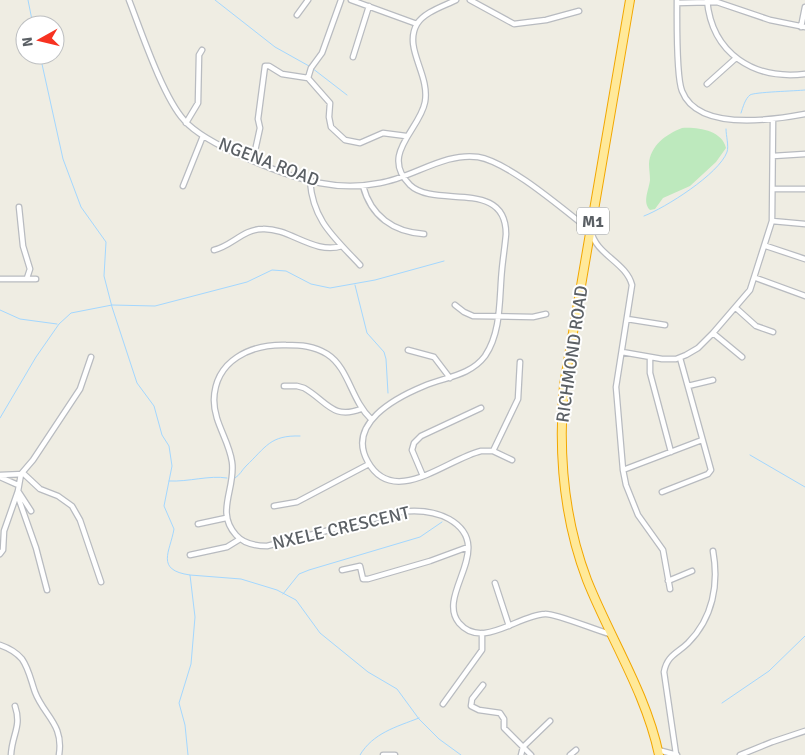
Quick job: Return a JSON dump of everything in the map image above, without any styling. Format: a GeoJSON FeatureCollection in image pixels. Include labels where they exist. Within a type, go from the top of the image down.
{"type":"FeatureCollection","features":[{"type":"Feature","properties":{"kind":"highway","name":"RICHMOND ROAD"},"geometry":{"type":"LineString","coordinates":[[630,0],[564,385],[561,451],[567,507],[579,559],[641,697],[659,753]]}},
{"type":"Feature","properties":{"kind":"street","name":"NGENA ROAD"},"geometry":{"type":"LineString","coordinates":[[129,0],[169,94],[186,123],[226,150],[310,181],[339,186],[363,186],[403,177],[460,157],[477,157],[490,160],[511,171],[591,231]]}},
{"type":"Feature","properties":{"kind":"street"},"geometry":{"type":"LineString","coordinates":[[297,15],[308,0]]}},
{"type":"Feature","properties":{"kind":"street"},"geometry":{"type":"LineString","coordinates":[[308,78],[311,68],[322,53],[341,0]]}},
{"type":"Feature","properties":{"kind":"street"},"geometry":{"type":"LineString","coordinates":[[353,0],[417,24]]}},
{"type":"Feature","properties":{"kind":"street"},"geometry":{"type":"LineString","coordinates":[[456,0],[426,15],[417,24],[412,44],[424,75],[426,92],[420,116],[406,136],[399,156],[403,177],[422,193],[480,199],[494,207],[502,217],[506,241],[499,316],[484,357],[469,370],[414,391],[371,419],[364,433],[363,441],[365,455],[369,464],[381,477],[396,483],[423,476],[474,452],[493,451],[512,460]]}},
{"type":"Feature","properties":{"kind":"street"},"geometry":{"type":"LineString","coordinates":[[470,0],[514,24],[546,20],[579,11]]}},
{"type":"Feature","properties":{"kind":"street"},"geometry":{"type":"LineString","coordinates":[[707,1],[709,16],[718,36],[736,58],[764,73],[779,76],[805,74]]}},
{"type":"Feature","properties":{"kind":"street"},"geometry":{"type":"LineString","coordinates":[[805,7],[803,27],[770,20],[717,2],[677,2],[680,85],[691,104],[715,116],[757,121],[805,114]]}},
{"type":"Feature","properties":{"kind":"street"},"geometry":{"type":"LineString","coordinates":[[353,57],[369,6]]}},
{"type":"Feature","properties":{"kind":"street"},"geometry":{"type":"LineString","coordinates":[[186,123],[198,103],[199,56],[202,50]]}},
{"type":"Feature","properties":{"kind":"street"},"geometry":{"type":"LineString","coordinates":[[707,84],[736,58]]}},
{"type":"Feature","properties":{"kind":"street"},"geometry":{"type":"LineString","coordinates":[[253,160],[260,128],[258,119],[264,68],[267,65],[282,74],[308,78],[329,101],[332,128],[345,140],[360,143],[383,133],[406,136]]}},
{"type":"Feature","properties":{"kind":"street"},"geometry":{"type":"LineString","coordinates":[[622,352],[650,358],[680,358],[698,348],[736,308],[750,290],[756,278],[772,221],[773,120]]}},
{"type":"Feature","properties":{"kind":"street"},"geometry":{"type":"LineString","coordinates":[[183,186],[203,136]]}},
{"type":"Feature","properties":{"kind":"street"},"geometry":{"type":"LineString","coordinates":[[773,156],[805,154]]}},
{"type":"Feature","properties":{"kind":"street"},"geometry":{"type":"LineString","coordinates":[[310,181],[316,211],[342,246],[360,265]]}},
{"type":"Feature","properties":{"kind":"street"},"geometry":{"type":"LineString","coordinates":[[363,186],[370,203],[384,221],[400,230],[424,234]]}},
{"type":"Feature","properties":{"kind":"street"},"geometry":{"type":"LineString","coordinates":[[773,189],[805,189]]}},
{"type":"Feature","properties":{"kind":"street"},"geometry":{"type":"LineString","coordinates":[[19,207],[20,229],[30,269],[26,278]]}},
{"type":"Feature","properties":{"kind":"street"},"geometry":{"type":"LineString","coordinates":[[772,221],[805,224]]}},
{"type":"Feature","properties":{"kind":"street"},"geometry":{"type":"LineString","coordinates":[[214,250],[227,247],[244,233],[265,228],[326,247],[342,246]]}},
{"type":"Feature","properties":{"kind":"street"},"geometry":{"type":"LineString","coordinates":[[591,231],[593,240],[631,280],[632,285],[616,401],[623,470],[626,485],[638,515],[663,550],[670,590]]}},
{"type":"Feature","properties":{"kind":"street"},"geometry":{"type":"LineString","coordinates":[[766,246],[805,259]]}},
{"type":"Feature","properties":{"kind":"street"},"geometry":{"type":"LineString","coordinates":[[756,278],[805,296]]}},
{"type":"Feature","properties":{"kind":"street"},"geometry":{"type":"LineString","coordinates":[[0,279],[36,279]]}},
{"type":"Feature","properties":{"kind":"street"},"geometry":{"type":"LineString","coordinates":[[456,305],[471,315],[533,317],[546,314]]}},
{"type":"Feature","properties":{"kind":"street"},"geometry":{"type":"LineString","coordinates":[[736,308],[756,326],[773,332]]}},
{"type":"Feature","properties":{"kind":"street"},"geometry":{"type":"LineString","coordinates":[[627,319],[664,325]]}},
{"type":"Feature","properties":{"kind":"street"},"geometry":{"type":"LineString","coordinates":[[713,333],[742,357]]}},
{"type":"Feature","properties":{"kind":"street"},"geometry":{"type":"LineString","coordinates":[[190,554],[227,547],[240,539],[232,530],[226,518],[226,505],[233,468],[229,449],[216,416],[214,402],[215,391],[222,371],[234,358],[256,347],[297,345],[315,347],[327,354],[339,365],[361,408],[371,419]]}},
{"type":"Feature","properties":{"kind":"street"},"geometry":{"type":"LineString","coordinates":[[408,350],[434,357],[450,378]]}},
{"type":"Feature","properties":{"kind":"street"},"geometry":{"type":"LineString","coordinates":[[0,554],[3,550],[4,531],[18,490],[21,474],[33,460],[80,389],[91,357]]}},
{"type":"Feature","properties":{"kind":"street"},"geometry":{"type":"LineString","coordinates":[[650,358],[650,373],[671,452]]}},
{"type":"Feature","properties":{"kind":"street"},"geometry":{"type":"LineString","coordinates":[[662,492],[708,474],[711,470],[680,358]]}},
{"type":"Feature","properties":{"kind":"street"},"geometry":{"type":"LineString","coordinates":[[493,451],[518,399],[520,362]]}},
{"type":"Feature","properties":{"kind":"street"},"geometry":{"type":"LineString","coordinates":[[688,386],[713,380]]}},
{"type":"Feature","properties":{"kind":"street"},"geometry":{"type":"LineString","coordinates":[[284,386],[304,388],[338,413],[349,413],[361,408]]}},
{"type":"Feature","properties":{"kind":"street"},"geometry":{"type":"LineString","coordinates":[[423,476],[413,453],[413,445],[417,439],[481,408]]}},
{"type":"Feature","properties":{"kind":"street"},"geometry":{"type":"LineString","coordinates":[[623,470],[702,440]]}},
{"type":"Feature","properties":{"kind":"street"},"geometry":{"type":"LineString","coordinates":[[274,506],[297,502],[369,464]]}},
{"type":"Feature","properties":{"kind":"street"},"geometry":{"type":"LineString","coordinates":[[0,476],[21,474],[27,476],[40,489],[66,501],[72,506],[80,520],[100,582]]}},
{"type":"Feature","properties":{"kind":"street"},"geometry":{"type":"LineString","coordinates":[[0,476],[18,490],[31,512]]}},
{"type":"Feature","properties":{"kind":"street"},"geometry":{"type":"LineString","coordinates":[[18,490],[47,590]]}},
{"type":"Feature","properties":{"kind":"street","name":"NXELE CRESCENT"},"geometry":{"type":"LineString","coordinates":[[240,539],[253,545],[267,546],[400,512],[416,511],[439,515],[452,521],[465,537],[468,547]]}},
{"type":"Feature","properties":{"kind":"street"},"geometry":{"type":"LineString","coordinates":[[198,524],[226,518]]}},
{"type":"Feature","properties":{"kind":"street"},"geometry":{"type":"LineString","coordinates":[[342,570],[360,566],[363,579],[368,579],[430,561],[468,547],[467,563],[453,600],[452,608],[459,622],[471,632],[482,633],[545,614],[612,634]]}},
{"type":"Feature","properties":{"kind":"street"},"geometry":{"type":"LineString","coordinates":[[659,753],[677,755],[665,679],[666,666],[671,656],[692,638],[712,605],[715,565],[713,552]]}},
{"type":"Feature","properties":{"kind":"street"},"geometry":{"type":"LineString","coordinates":[[668,582],[692,571]]}},
{"type":"Feature","properties":{"kind":"street"},"geometry":{"type":"LineString","coordinates":[[495,583],[509,626]]}},
{"type":"Feature","properties":{"kind":"street"},"geometry":{"type":"LineString","coordinates":[[443,704],[482,650],[482,633]]}},
{"type":"Feature","properties":{"kind":"street"},"geometry":{"type":"LineString","coordinates":[[0,645],[14,651],[24,662],[42,705],[50,715],[56,729],[60,747],[59,755]]}},
{"type":"Feature","properties":{"kind":"street"},"geometry":{"type":"LineString","coordinates":[[483,685],[472,699],[471,706],[479,710],[500,714],[504,719],[504,728],[531,755]]}},
{"type":"Feature","properties":{"kind":"street"},"geometry":{"type":"LineString","coordinates":[[11,755],[11,741],[19,719],[15,706]]}},
{"type":"Feature","properties":{"kind":"street"},"geometry":{"type":"LineString","coordinates":[[520,755],[523,747],[550,722]]}},
{"type":"Feature","properties":{"kind":"street"},"geometry":{"type":"LineString","coordinates":[[740,755],[772,742],[805,732]]}},
{"type":"Feature","properties":{"kind":"street"},"geometry":{"type":"LineString","coordinates":[[570,755],[576,750]]}},
{"type":"Feature","properties":{"kind":"street"},"geometry":{"type":"LineString","coordinates":[[383,755],[395,755]]}},
{"type":"Feature","properties":{"kind":"green space"},"geometry":{"type":"Polygon","coordinates":[[[682,128],[695,128],[714,133],[724,142],[726,148],[716,162],[690,186],[663,198],[655,209],[650,210],[646,200],[652,152],[665,137],[682,128]]]}},
{"type":"Feature","properties":{"kind":"waterway"},"geometry":{"type":"LineString","coordinates":[[28,0],[31,15]]}},
{"type":"Feature","properties":{"kind":"waterway"},"geometry":{"type":"LineString","coordinates":[[215,0],[275,47],[309,66]]}},
{"type":"Feature","properties":{"kind":"waterway"},"geometry":{"type":"LineString","coordinates":[[42,65],[63,159],[81,207],[106,242],[104,276],[137,383],[154,406],[162,435],[169,446],[172,466],[164,506],[174,529],[167,559],[172,569],[179,573],[190,575],[195,617],[191,664],[179,703],[185,725],[188,755]]}},
{"type":"Feature","properties":{"kind":"waterway"},"geometry":{"type":"LineString","coordinates":[[312,68],[347,95]]}},
{"type":"Feature","properties":{"kind":"waterway"},"geometry":{"type":"LineString","coordinates":[[741,113],[745,101],[750,95],[805,90]]}},
{"type":"Feature","properties":{"kind":"waterway"},"geometry":{"type":"LineString","coordinates":[[644,216],[665,206],[703,180],[714,170],[727,152],[726,129]]}},
{"type":"Feature","properties":{"kind":"waterway"},"geometry":{"type":"LineString","coordinates":[[0,418],[36,357],[59,324],[71,313],[112,305],[155,306],[247,282],[272,270],[286,271],[311,284],[330,288],[375,280],[444,261]]}},
{"type":"Feature","properties":{"kind":"waterway"},"geometry":{"type":"LineString","coordinates":[[355,285],[367,333],[384,352],[388,393]]}},
{"type":"Feature","properties":{"kind":"waterway"},"geometry":{"type":"LineString","coordinates":[[0,310],[20,319],[57,324]]}},
{"type":"Feature","properties":{"kind":"waterway"},"geometry":{"type":"LineString","coordinates":[[235,478],[259,453],[275,440],[290,436],[300,436]]}},
{"type":"Feature","properties":{"kind":"waterway"},"geometry":{"type":"LineString","coordinates":[[750,455],[805,487]]}},
{"type":"Feature","properties":{"kind":"waterway"},"geometry":{"type":"LineString","coordinates":[[169,481],[213,477],[227,478]]}},
{"type":"Feature","properties":{"kind":"waterway"},"geometry":{"type":"LineString","coordinates":[[283,594],[299,574],[420,537],[442,522]]}},
{"type":"Feature","properties":{"kind":"waterway"},"geometry":{"type":"LineString","coordinates":[[190,575],[241,579],[277,590],[296,600],[320,633],[368,672],[397,689],[419,719],[439,739],[461,755]]}},
{"type":"Feature","properties":{"kind":"waterway"},"geometry":{"type":"LineString","coordinates":[[722,703],[769,671],[805,636]]}},
{"type":"Feature","properties":{"kind":"waterway"},"geometry":{"type":"LineString","coordinates":[[360,755],[365,747],[378,736],[419,718]]}}]}
